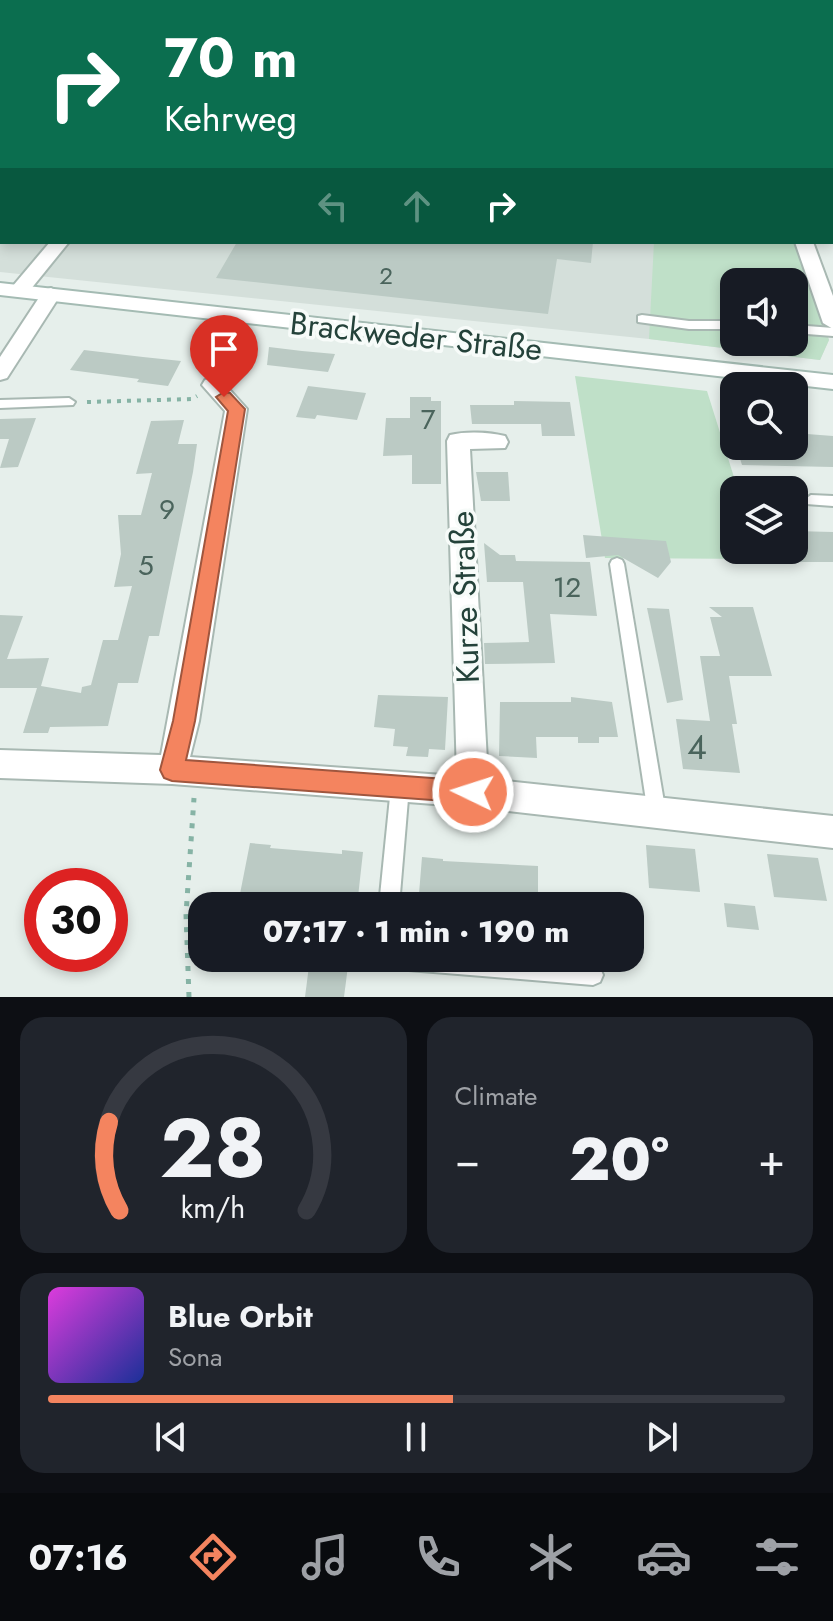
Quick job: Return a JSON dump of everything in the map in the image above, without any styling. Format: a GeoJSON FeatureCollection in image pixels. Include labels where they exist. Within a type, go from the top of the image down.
{"type":"FeatureCollection","features":[{"type":"Feature","properties":{"kind":"street"},"geometry":{"type":"LineString","coordinates":[[10,290],[58,244]]}},
{"type":"Feature","properties":{"kind":"street"},"geometry":{"type":"LineString","coordinates":[[805,244],[833,323]]}},
{"type":"Feature","properties":{"kind":"street","name":"Brackweder Straße"},"geometry":{"type":"LineString","coordinates":[[10,290],[833,382]]}},
{"type":"Feature","properties":{"kind":"street"},"geometry":{"type":"LineString","coordinates":[[0,373],[51,294]]}},
{"type":"Feature","properties":{"kind":"street"},"geometry":{"type":"LineString","coordinates":[[186,771],[184,721],[236,409],[213,385]]}},
{"type":"Feature","properties":{"kind":"street","name":"Kurze Straße"},"geometry":{"type":"LineString","coordinates":[[473,792],[458,441],[497,442]]}},
{"type":"Feature","properties":{"kind":"street"},"geometry":{"type":"LineString","coordinates":[[0,764],[186,771],[473,792],[657,815],[833,832]]}},
{"type":"Feature","properties":{"kind":"lane"},"geometry":{"type":"LineString","coordinates":[[642,319],[720,325]]}},
{"type":"Feature","properties":{"kind":"lane"},"geometry":{"type":"LineString","coordinates":[[808,330],[833,332]]}},
{"type":"Feature","properties":{"kind":"lane"},"geometry":{"type":"LineString","coordinates":[[0,404],[69,402]]}},
{"type":"Feature","properties":{"kind":"lane"},"geometry":{"type":"LineString","coordinates":[[811,500],[833,501]]}},
{"type":"Feature","properties":{"kind":"lane"},"geometry":{"type":"LineString","coordinates":[[617,564],[657,815]]}},
{"type":"Feature","properties":{"kind":"lane"},"geometry":{"type":"LineString","coordinates":[[390,892],[400,787]]}},
{"type":"Feature","properties":{"kind":"lane"},"geometry":{"type":"LineString","coordinates":[[556,972],[593,975]]}},
{"type":"Feature","properties":{"kind":"path"},"geometry":{"type":"LineString","coordinates":[[69,402],[192,399],[213,385]]}},
{"type":"Feature","properties":{"kind":"path"},"geometry":{"type":"LineString","coordinates":[[186,771],[193,804],[186,914],[189,997]]}},
{"type":"Feature","properties":{"kind":"shaded area"},"geometry":{"type":"Polygon","coordinates":[[[0,244],[797,244],[805,268],[720,268],[720,348],[0,272],[0,244]]]}},
{"type":"Feature","properties":{"kind":"shaded area"},"geometry":{"type":"Polygon","coordinates":[[[808,278],[829,340],[820,360],[787,356],[808,356],[808,278]]]}},
{"type":"Feature","properties":{"kind":"green space"},"geometry":{"type":"Polygon","coordinates":[[[654,244],[797,244],[805,268],[720,268],[720,348],[649,339],[654,244]]]}},
{"type":"Feature","properties":{"kind":"green space"},"geometry":{"type":"Polygon","coordinates":[[[808,278],[829,340],[820,360],[787,356],[808,356],[808,278]]]}},
{"type":"Feature","properties":{"kind":"green space"},"geometry":{"type":"Polygon","coordinates":[[[575,376],[707,391],[720,433],[720,460],[729,460],[734,476],[720,476],[720,559],[605,558],[575,376]]]}},
{"type":"Feature","properties":{"kind":"building"},"geometry":{"type":"Polygon","coordinates":[[[236,244],[593,244],[591,263],[557,259],[548,314],[216,278],[236,244]]]}},
{"type":"Feature","properties":{"kind":"building"},"geometry":{"type":"Polygon","coordinates":[[[269,347],[335,354],[328,372],[267,365],[269,347]]]}},
{"type":"Feature","properties":{"kind":"building"},"geometry":{"type":"Polygon","coordinates":[[[84,350],[181,361],[168,386],[70,370],[84,350]]]}},
{"type":"Feature","properties":{"kind":"building"},"geometry":{"type":"Polygon","coordinates":[[[308,386],[366,393],[357,420],[317,415],[315,419],[296,417],[308,386]]]}},
{"type":"Feature","properties":{"kind":"building"},"geometry":{"type":"Polygon","coordinates":[[[410,397],[431,397],[431,401],[441,401],[441,484],[412,484],[412,455],[383,456],[386,418],[410,418],[410,397]]]}},
{"type":"Feature","properties":{"kind":"building"},"geometry":{"type":"Polygon","coordinates":[[[514,401],[570,402],[575,436],[542,436],[541,424],[472,424],[470,405],[514,405],[514,401]]]}},
{"type":"Feature","properties":{"kind":"building"},"geometry":{"type":"Polygon","coordinates":[[[36,418],[18,467],[0,468],[9,439],[0,439],[0,419],[36,418]]]}},
{"type":"Feature","properties":{"kind":"building"},"geometry":{"type":"Polygon","coordinates":[[[184,420],[178,444],[197,444],[193,472],[159,636],[149,636],[138,683],[118,683],[108,726],[50,727],[48,733],[23,733],[37,688],[0,688],[0,615],[23,616],[7,659],[49,658],[41,686],[81,693],[82,687],[91,685],[103,640],[118,640],[132,586],[114,587],[121,554],[118,515],[141,515],[152,473],[136,474],[151,421],[184,420]]]}},
{"type":"Feature","properties":{"kind":"building"},"geometry":{"type":"Polygon","coordinates":[[[808,434],[833,436],[833,467],[742,465],[740,460],[808,460],[808,434]]]}},
{"type":"Feature","properties":{"kind":"building"},"geometry":{"type":"Polygon","coordinates":[[[476,472],[508,472],[510,501],[481,501],[476,472]]]}},
{"type":"Feature","properties":{"kind":"building"},"geometry":{"type":"Polygon","coordinates":[[[808,531],[833,532],[833,562],[808,562],[808,531]]]}},
{"type":"Feature","properties":{"kind":"building"},"geometry":{"type":"Polygon","coordinates":[[[583,535],[666,541],[671,562],[658,578],[618,555],[586,558],[583,535]]]}},
{"type":"Feature","properties":{"kind":"building"},"geometry":{"type":"Polygon","coordinates":[[[484,543],[500,555],[515,555],[516,561],[590,562],[597,616],[550,614],[555,663],[485,664],[484,643],[529,642],[523,582],[487,582],[484,543]]]}},
{"type":"Feature","properties":{"kind":"building"},"geometry":{"type":"Polygon","coordinates":[[[709,607],[753,607],[772,676],[729,676],[737,724],[732,724],[740,773],[683,769],[676,719],[710,721],[700,656],[720,656],[710,617],[722,617],[709,607]]]}},
{"type":"Feature","properties":{"kind":"building"},"geometry":{"type":"Polygon","coordinates":[[[647,608],[669,609],[683,700],[667,703],[647,608]]]}},
{"type":"Feature","properties":{"kind":"building"},"geometry":{"type":"Polygon","coordinates":[[[378,695],[448,697],[445,750],[429,749],[428,757],[406,756],[408,747],[393,746],[395,729],[374,727],[378,695]]]}},
{"type":"Feature","properties":{"kind":"building"},"geometry":{"type":"Polygon","coordinates":[[[571,697],[612,702],[618,737],[599,737],[599,743],[578,743],[578,737],[536,737],[537,758],[499,756],[500,702],[571,702],[571,697]]]}},
{"type":"Feature","properties":{"kind":"building"},"geometry":{"type":"Polygon","coordinates":[[[250,843],[271,845],[270,848],[342,854],[342,850],[363,852],[359,892],[240,892],[250,843]]]}},
{"type":"Feature","properties":{"kind":"building"},"geometry":{"type":"Polygon","coordinates":[[[646,845],[695,849],[700,892],[649,888],[646,845]]]}},
{"type":"Feature","properties":{"kind":"building"},"geometry":{"type":"Polygon","coordinates":[[[767,854],[818,858],[827,901],[774,897],[767,854]]]}},
{"type":"Feature","properties":{"kind":"building"},"geometry":{"type":"Polygon","coordinates":[[[422,857],[538,866],[538,892],[419,892],[422,857]]]}},
{"type":"Feature","properties":{"kind":"building"},"geometry":{"type":"Polygon","coordinates":[[[724,903],[755,906],[759,930],[727,927],[724,903]]]}},
{"type":"Feature","properties":{"kind":"building"},"geometry":{"type":"Polygon","coordinates":[[[308,972],[347,972],[344,997],[305,997],[308,972]]]}},
{"type":"Feature","properties":{"kind":"route"},"geometry":{"type":"LineString","coordinates":[[224,397],[236,409],[184,721],[172,770],[473,792]]}}]}
